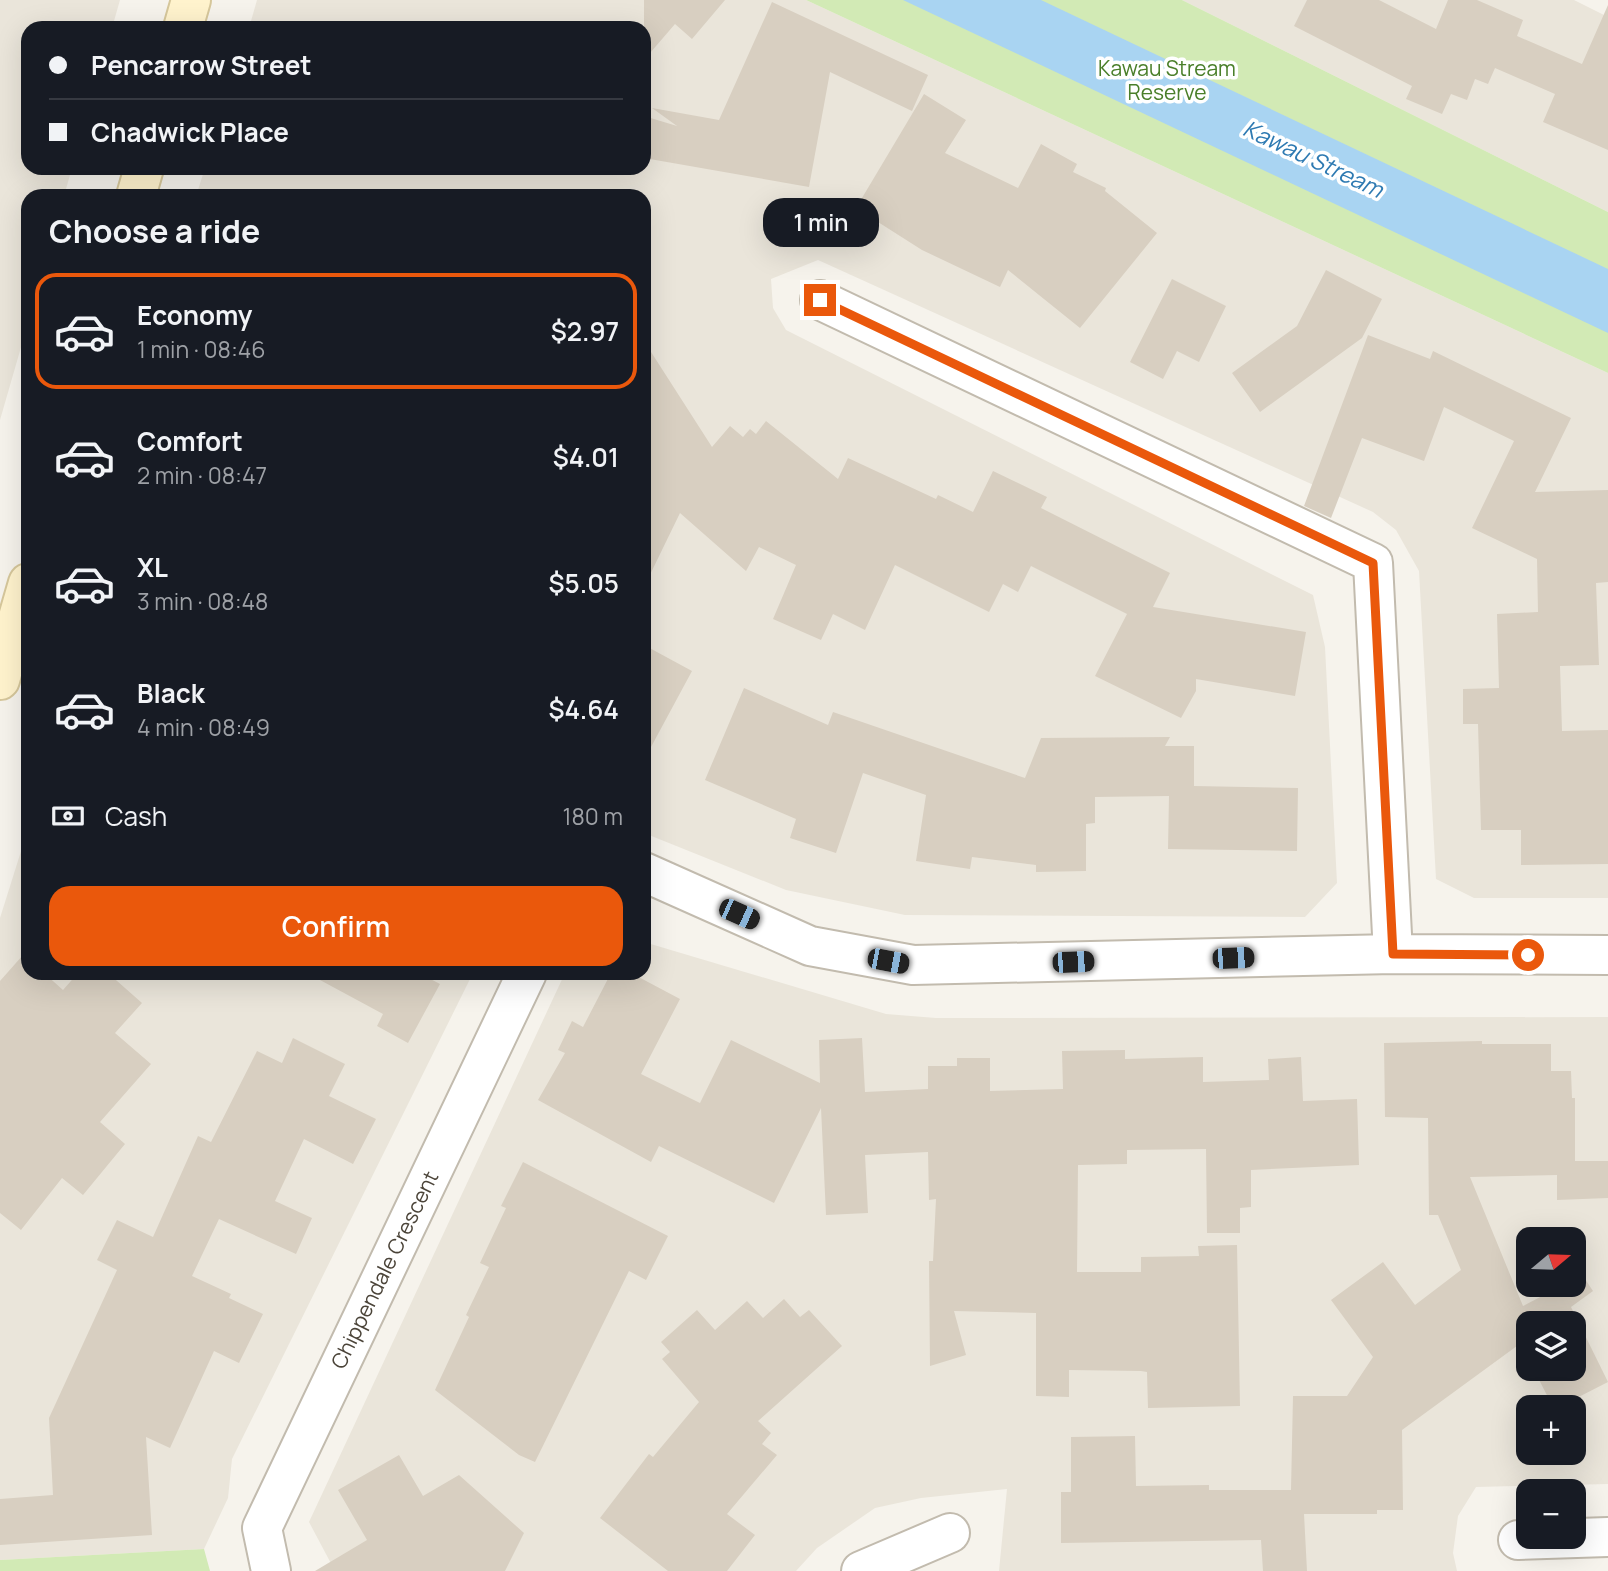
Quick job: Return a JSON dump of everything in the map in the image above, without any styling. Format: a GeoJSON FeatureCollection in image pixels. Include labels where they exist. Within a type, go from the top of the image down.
{"type":"FeatureCollection","features":[{"type":"Feature","properties":{"kind":"street"},"geometry":{"type":"LineString","coordinates":[[185,21],[191,0]]}},
{"type":"Feature","properties":{"kind":"street"},"geometry":{"type":"LineString","coordinates":[[820,300],[1373,563],[1393,954]]}},
{"type":"Feature","properties":{"kind":"street"},"geometry":{"type":"LineString","coordinates":[[0,680],[21,634]]}},
{"type":"Feature","properties":{"kind":"street"},"geometry":{"type":"LineString","coordinates":[[651,875],[810,946],[914,965],[1393,954],[1608,955]]}},
{"type":"Feature","properties":{"kind":"street","name":"Chippendale Crescent"},"geometry":{"type":"LineString","coordinates":[[271,1571],[262,1528],[524,980]]}},
{"type":"Feature","properties":{"kind":"street"},"geometry":{"type":"LineString","coordinates":[[861,1571],[950,1533]]}},
{"type":"Feature","properties":{"kind":"street"},"geometry":{"type":"LineString","coordinates":[[1586,1537],[1608,1536]]}},
{"type":"Feature","properties":{"kind":"shaded area"},"geometry":{"type":"Polygon","coordinates":[[[0,0],[120,0],[114,21],[21,21],[21,175],[70,175],[66,189],[21,189],[21,347],[0,420],[0,0]]]}},
{"type":"Feature","properties":{"kind":"shaded area"},"geometry":{"type":"Polygon","coordinates":[[[257,0],[806,0],[1608,373],[1608,898],[1474,898],[1436,879],[1419,571],[1396,530],[1373,512],[818,260],[771,279],[773,308],[786,330],[1313,595],[1325,647],[1337,883],[1305,917],[905,915],[786,890],[651,836],[651,189],[198,189],[203,175],[651,175],[651,21],[251,21],[257,0]]]}},
{"type":"Feature","properties":{"kind":"shaded area"},"geometry":{"type":"Polygon","coordinates":[[[1182,0],[1574,0],[1608,17],[1608,212],[1182,0]]]}},
{"type":"Feature","properties":{"kind":"shaded area"},"geometry":{"type":"Polygon","coordinates":[[[21,851],[21,980],[470,980],[232,1459],[228,1498],[204,1549],[0,1560],[0,918],[21,851]]]}},
{"type":"Feature","properties":{"kind":"shaded area"},"geometry":{"type":"Polygon","coordinates":[[[651,944],[886,1014],[936,1018],[1608,1017],[1608,1484],[1586,1484],[1586,1479],[1516,1479],[1516,1486],[1476,1487],[1458,1516],[1453,1553],[1457,1571],[999,1571],[1007,1489],[921,1498],[875,1508],[817,1548],[796,1571],[335,1571],[309,1522],[562,980],[651,980],[651,944]]]}},
{"type":"Feature","properties":{"kind":"green space","name":"Kawau Stream Reserve"},"geometry":{"type":"Polygon","coordinates":[[[806,0],[1182,0],[1608,212],[1608,373],[806,0]]]}},
{"type":"Feature","properties":{"kind":"green space"},"geometry":{"type":"Polygon","coordinates":[[[204,1549],[210,1571],[0,1571],[0,1560],[204,1549]]]}},
{"type":"Feature","properties":{"kind":"water","name":"Kawau Stream"},"geometry":{"type":"Polygon","coordinates":[[[903,0],[1041,0],[1608,269],[1608,333],[903,0]]]}},
{"type":"Feature","properties":{"kind":"building"},"geometry":{"type":"Polygon","coordinates":[[[644,0],[725,0],[692,39],[675,24],[651,52],[651,21],[644,21],[644,0]]]}},
{"type":"Feature","properties":{"kind":"building"},"geometry":{"type":"Polygon","coordinates":[[[1307,0],[1379,0],[1436,29],[1448,0],[1477,0],[1523,20],[1517,36],[1582,64],[1608,5],[1608,150],[1543,122],[1555,94],[1495,68],[1488,84],[1475,79],[1467,100],[1451,94],[1442,114],[1406,99],[1412,86],[1294,26],[1307,0]]]}},
{"type":"Feature","properties":{"kind":"building"},"geometry":{"type":"Polygon","coordinates":[[[772,2],[928,75],[912,111],[830,72],[809,187],[651,159],[651,118],[677,126],[652,108],[719,120],[772,2]]]}},
{"type":"Feature","properties":{"kind":"building"},"geometry":{"type":"Polygon","coordinates":[[[924,94],[966,120],[945,153],[1018,188],[1041,144],[1077,164],[1073,172],[1106,188],[1105,191],[1157,233],[1080,328],[1008,270],[1000,287],[922,250],[856,208],[924,94]]]}},
{"type":"Feature","properties":{"kind":"building"},"geometry":{"type":"Polygon","coordinates":[[[1326,270],[1382,299],[1362,338],[1260,412],[1232,373],[1297,326],[1326,270]]]}},
{"type":"Feature","properties":{"kind":"building"},"geometry":{"type":"Polygon","coordinates":[[[1172,279],[1226,306],[1199,362],[1177,351],[1163,379],[1130,362],[1172,279]]]}},
{"type":"Feature","properties":{"kind":"building"},"geometry":{"type":"Polygon","coordinates":[[[1368,335],[1430,359],[1433,351],[1571,418],[1535,492],[1608,490],[1608,582],[1596,583],[1599,665],[1560,666],[1562,731],[1608,730],[1608,864],[1521,865],[1521,830],[1481,830],[1478,724],[1463,724],[1463,689],[1499,688],[1497,614],[1538,612],[1537,559],[1472,528],[1514,441],[1444,407],[1424,461],[1362,438],[1331,518],[1304,506],[1368,335]]]}},
{"type":"Feature","properties":{"kind":"building"},"geometry":{"type":"Polygon","coordinates":[[[651,352],[712,447],[730,426],[743,437],[750,429],[756,434],[766,421],[838,479],[848,458],[936,499],[938,495],[973,512],[993,471],[1047,497],[1041,508],[1170,573],[1153,607],[1306,632],[1295,696],[1196,679],[1196,691],[1181,718],[1095,676],[1127,614],[1031,566],[1018,592],[1003,584],[989,612],[895,565],[865,630],[833,614],[821,640],[773,619],[796,565],[759,547],[746,571],[680,513],[651,573],[651,352]]]}},
{"type":"Feature","properties":{"kind":"building"},"geometry":{"type":"Polygon","coordinates":[[[651,649],[692,671],[651,747],[651,649]]]}},
{"type":"Feature","properties":{"kind":"building"},"geometry":{"type":"Polygon","coordinates":[[[744,688],[828,725],[833,712],[1025,778],[1041,738],[1170,737],[1165,746],[1194,746],[1194,786],[1298,788],[1297,851],[1168,849],[1169,796],[1095,797],[1095,823],[1086,824],[1086,871],[1036,872],[1036,865],[972,857],[970,869],[916,861],[926,795],[863,773],[836,853],[790,838],[796,819],[705,780],[744,688]]]}},
{"type":"Feature","properties":{"kind":"building"},"geometry":{"type":"Polygon","coordinates":[[[21,957],[21,980],[52,980],[63,990],[72,980],[116,980],[142,1003],[115,1033],[151,1064],[100,1122],[125,1144],[83,1195],[62,1178],[21,1230],[0,1213],[0,981],[21,957]]]}},
{"type":"Feature","properties":{"kind":"building"},"geometry":{"type":"Polygon","coordinates":[[[320,980],[432,980],[440,984],[408,1043],[377,1026],[383,1014],[320,980]]]}},
{"type":"Feature","properties":{"kind":"building"},"geometry":{"type":"Polygon","coordinates":[[[607,980],[644,980],[680,999],[641,1074],[700,1103],[731,1040],[820,1083],[819,1040],[862,1038],[865,1092],[928,1089],[928,1066],[957,1066],[957,1058],[990,1058],[990,1091],[1063,1089],[1062,1051],[1125,1050],[1125,1059],[1203,1057],[1203,1082],[1269,1080],[1268,1059],[1301,1057],[1303,1101],[1357,1099],[1359,1165],[1251,1170],[1251,1207],[1240,1208],[1240,1233],[1207,1233],[1206,1149],[1127,1150],[1127,1164],[1078,1165],[1077,1272],[1141,1272],[1141,1257],[1199,1256],[1198,1246],[1237,1245],[1240,1406],[1148,1408],[1147,1372],[1141,1371],[1069,1370],[1069,1397],[1036,1396],[1036,1313],[954,1311],[966,1355],[930,1366],[929,1261],[933,1261],[936,1199],[929,1200],[928,1152],[865,1155],[868,1213],[826,1215],[821,1108],[774,1203],[659,1146],[651,1162],[538,1100],[565,1053],[558,1050],[572,1021],[583,1027],[607,980]]]}},
{"type":"Feature","properties":{"kind":"building"},"geometry":{"type":"Polygon","coordinates":[[[293,1038],[345,1064],[329,1096],[376,1119],[353,1164],[304,1139],[275,1201],[312,1218],[296,1254],[219,1219],[192,1276],[231,1294],[229,1298],[263,1314],[239,1363],[214,1351],[170,1448],[146,1437],[152,1535],[0,1545],[0,1499],[53,1495],[49,1418],[117,1270],[97,1260],[117,1220],[153,1237],[198,1136],[211,1142],[257,1051],[282,1063],[293,1038]]]}},
{"type":"Feature","properties":{"kind":"building"},"geometry":{"type":"Polygon","coordinates":[[[1482,1041],[1482,1044],[1551,1044],[1551,1071],[1571,1071],[1572,1098],[1575,1098],[1575,1161],[1608,1161],[1608,1198],[1557,1200],[1557,1175],[1470,1177],[1516,1289],[1516,1297],[1519,1297],[1523,1306],[1540,1297],[1585,1297],[1571,1307],[1573,1311],[1516,1311],[1516,1347],[1402,1430],[1403,1510],[1377,1510],[1377,1514],[1304,1514],[1307,1571],[1263,1571],[1261,1540],[1061,1543],[1061,1492],[1071,1492],[1071,1437],[1135,1436],[1136,1486],[1209,1485],[1209,1490],[1291,1490],[1293,1396],[1347,1396],[1373,1357],[1331,1300],[1383,1262],[1415,1305],[1461,1270],[1438,1215],[1429,1215],[1428,1118],[1385,1117],[1384,1043],[1482,1041]]]}},
{"type":"Feature","properties":{"kind":"building"},"geometry":{"type":"Polygon","coordinates":[[[523,1162],[668,1236],[646,1280],[629,1271],[535,1462],[519,1455],[435,1390],[489,1267],[480,1263],[506,1208],[501,1206],[523,1162]]]}},
{"type":"Feature","properties":{"kind":"building"},"geometry":{"type":"Polygon","coordinates":[[[1586,1280],[1593,1291],[1586,1296],[1586,1280]]]}},
{"type":"Feature","properties":{"kind":"building"},"geometry":{"type":"Polygon","coordinates":[[[784,1299],[800,1317],[809,1310],[842,1346],[758,1421],[771,1433],[762,1444],[777,1455],[727,1514],[755,1535],[727,1571],[668,1571],[600,1518],[649,1454],[653,1457],[699,1402],[662,1359],[670,1352],[661,1342],[697,1310],[715,1330],[747,1301],[763,1318],[784,1299]]]}},
{"type":"Feature","properties":{"kind":"building"},"geometry":{"type":"Polygon","coordinates":[[[1586,1337],[1608,1382],[1583,1395],[1547,1395],[1540,1381],[1586,1381],[1586,1337]]]}},
{"type":"Feature","properties":{"kind":"building"},"geometry":{"type":"Polygon","coordinates":[[[399,1455],[423,1496],[459,1475],[524,1533],[505,1571],[315,1571],[367,1540],[338,1490],[399,1455]]]}},
{"type":"Feature","properties":{"kind":"route"},"geometry":{"type":"LineString","coordinates":[[820,300],[1373,563],[1393,954],[1528,955]]}}]}
